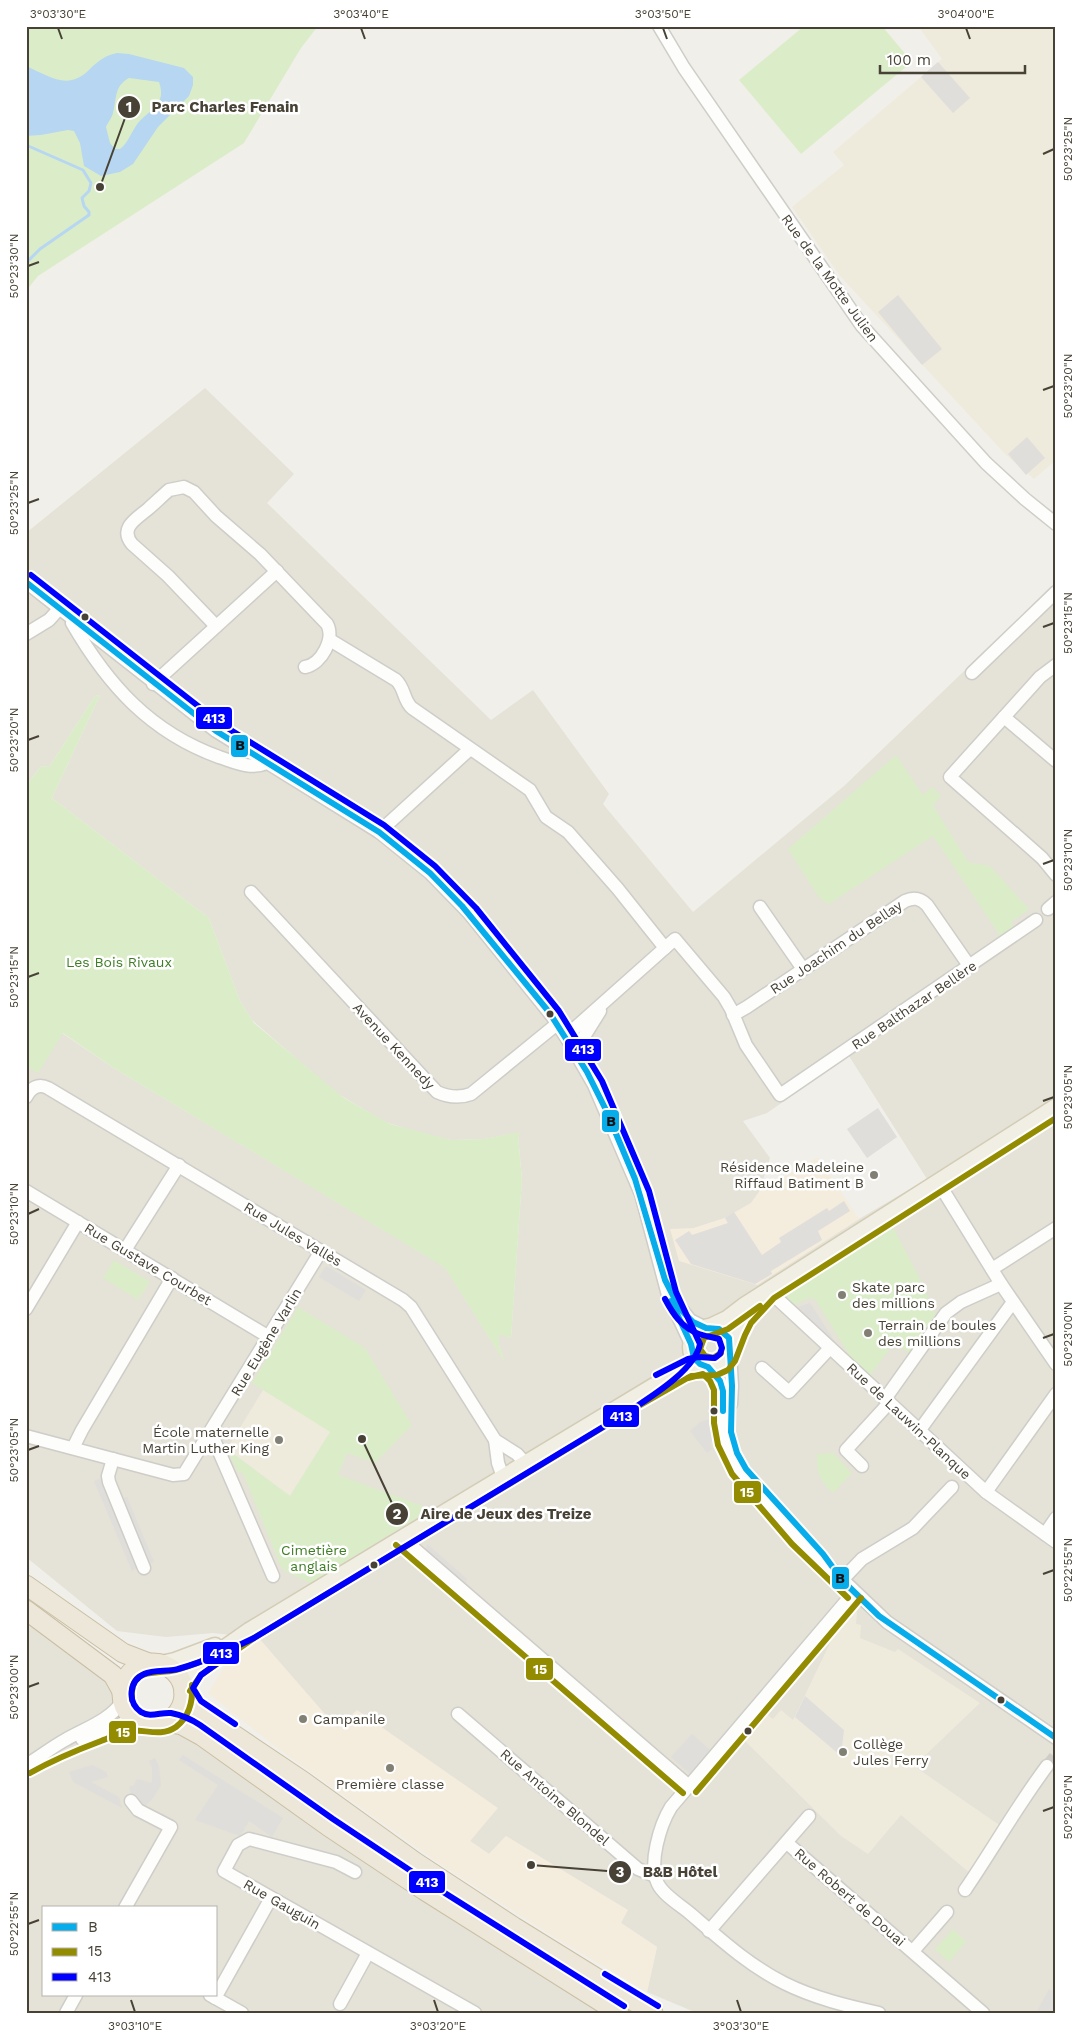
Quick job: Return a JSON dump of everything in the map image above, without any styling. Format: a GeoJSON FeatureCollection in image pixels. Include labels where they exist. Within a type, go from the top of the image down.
{"type":"FeatureCollection","features":[{"type":"Feature","properties":{"kind":"highway"},"geometry":{"type":"LineString","coordinates":[[26,1585],[123,1653],[175,1672],[191,1703],[202,1713],[416,1862],[545,1947],[653,2013]]}},
{"type":"Feature","properties":{"kind":"highway"},"geometry":{"type":"LineString","coordinates":[[26,1610],[112,1675],[129,1713],[139,1721],[152,1725],[165,1722],[178,1712],[182,1702],[183,1689]]}},
{"type":"Feature","properties":{"kind":"highway"},"geometry":{"type":"LineString","coordinates":[[123,1696],[125,1681],[131,1672],[139,1666],[155,1664]]}},
{"type":"Feature","properties":{"kind":"highway"},"geometry":{"type":"LineString","coordinates":[[165,1722],[182,1726],[202,1736],[328,1826],[424,1890],[619,2013]]}},
{"type":"Feature","properties":{"kind":"main road"},"geometry":{"type":"LineString","coordinates":[[626,1403],[667,1372],[691,1345],[696,1333],[724,1320],[1056,1107]]}},
{"type":"Feature","properties":{"kind":"main road"},"geometry":{"type":"LineString","coordinates":[[183,1689],[195,1669],[249,1631],[503,1477],[688,1368],[722,1364],[730,1350],[737,1330],[748,1312],[769,1291]]}},
{"type":"Feature","properties":{"kind":"main road"},"geometry":{"type":"LineString","coordinates":[[708,1327],[724,1332],[729,1338],[730,1350]]}},
{"type":"Feature","properties":{"kind":"main road"},"geometry":{"type":"LineString","coordinates":[[691,1345],[694,1358],[705,1366]]}},
{"type":"Feature","properties":{"kind":"main road"},"geometry":{"type":"LineString","coordinates":[[155,1664],[201,1652],[249,1631]]}},
{"type":"Feature","properties":{"kind":"street","name":"Rue de la Motte Julien"},"geometry":{"type":"LineString","coordinates":[[659,26],[680,63],[862,326],[991,467],[1056,524]]}},
{"type":"Feature","properties":{"kind":"street"},"geometry":{"type":"LineString","coordinates":[[216,626],[168,576],[130,542],[127,530],[132,520],[173,488],[188,488],[194,492],[216,516],[277,571],[327,624],[330,630],[330,640],[316,662],[306,666]]}},
{"type":"Feature","properties":{"kind":"street"},"geometry":{"type":"LineString","coordinates":[[153,684],[277,571]]}},
{"type":"Feature","properties":{"kind":"street"},"geometry":{"type":"LineString","coordinates":[[26,582],[153,684],[216,731],[379,832],[422,866],[459,902],[558,1024],[576,1052],[606,1110],[635,1179],[671,1302],[691,1345]]}},
{"type":"Feature","properties":{"kind":"street"},"geometry":{"type":"LineString","coordinates":[[972,673],[1056,592]]}},
{"type":"Feature","properties":{"kind":"street"},"geometry":{"type":"LineString","coordinates":[[26,634],[64,612]]}},
{"type":"Feature","properties":{"kind":"street"},"geometry":{"type":"LineString","coordinates":[[64,612],[122,694],[156,725],[191,746],[215,755],[248,766],[258,766],[267,763]]}},
{"type":"Feature","properties":{"kind":"street"},"geometry":{"type":"LineString","coordinates":[[330,640],[396,680],[401,685],[409,705],[530,790],[546,817],[564,828],[665,948]]}},
{"type":"Feature","properties":{"kind":"street"},"geometry":{"type":"LineString","coordinates":[[1056,665],[1040,677],[950,777],[1039,855],[1056,875]]}},
{"type":"Feature","properties":{"kind":"street"},"geometry":{"type":"LineString","coordinates":[[1004,717],[1056,761]]}},
{"type":"Feature","properties":{"kind":"street"},"geometry":{"type":"LineString","coordinates":[[379,832],[470,749]]}},
{"type":"Feature","properties":{"kind":"street","name":"Avenue Kennedy"},"geometry":{"type":"LineString","coordinates":[[251,892],[437,1092],[452,1096],[471,1094],[558,1024]]}},
{"type":"Feature","properties":{"kind":"street","name":"Rue Joachim du Bellay"},"geometry":{"type":"LineString","coordinates":[[734,1015],[905,901],[913,898],[921,899],[927,905],[970,966]]}},
{"type":"Feature","properties":{"kind":"street"},"geometry":{"type":"LineString","coordinates":[[760,907],[803,969]]}},
{"type":"Feature","properties":{"kind":"street","name":"Rue Balthazar Bellère"},"geometry":{"type":"LineString","coordinates":[[734,1015],[746,1044],[780,1096],[1036,920]]}},
{"type":"Feature","properties":{"kind":"street"},"geometry":{"type":"LineString","coordinates":[[566,1036],[675,939],[716,987],[734,1015]]}},
{"type":"Feature","properties":{"kind":"street"},"geometry":{"type":"LineString","coordinates":[[576,1052],[606,1001]]}},
{"type":"Feature","properties":{"kind":"street","name":"Rue Jules Vallès"},"geometry":{"type":"LineString","coordinates":[[26,1097],[36,1086],[48,1088],[400,1297],[411,1307],[496,1440],[517,1454],[525,1464]]}},
{"type":"Feature","properties":{"kind":"street"},"geometry":{"type":"LineString","coordinates":[[125,1250],[179,1165]]}},
{"type":"Feature","properties":{"kind":"street"},"geometry":{"type":"LineString","coordinates":[[938,1182],[1001,1284],[1056,1364]]}},
{"type":"Feature","properties":{"kind":"street","name":"Rue Gustave Courbet"},"geometry":{"type":"LineString","coordinates":[[26,1191],[269,1337]]}},
{"type":"Feature","properties":{"kind":"street"},"geometry":{"type":"LineString","coordinates":[[26,1309],[78,1222]]}},
{"type":"Feature","properties":{"kind":"street"},"geometry":{"type":"LineString","coordinates":[[992,1269],[1056,1228]]}},
{"type":"Feature","properties":{"kind":"street","name":"Rue Eugène Varlin"},"geometry":{"type":"LineString","coordinates":[[26,1436],[180,1476],[189,1469],[211,1434],[321,1251]]}},
{"type":"Feature","properties":{"kind":"street"},"geometry":{"type":"LineString","coordinates":[[662,1271],[683,1313],[693,1322],[708,1327]]}},
{"type":"Feature","properties":{"kind":"street"},"geometry":{"type":"LineString","coordinates":[[73,1448],[172,1278]]}},
{"type":"Feature","properties":{"kind":"street"},"geometry":{"type":"LineString","coordinates":[[862,1466],[846,1450],[887,1401],[946,1313],[960,1302],[1001,1284]]}},
{"type":"Feature","properties":{"kind":"street","name":"Rue de Lauwin-Planque"},"geometry":{"type":"LineString","coordinates":[[769,1291],[986,1492],[1056,1542]]}},
{"type":"Feature","properties":{"kind":"street"},"geometry":{"type":"LineString","coordinates":[[918,1431],[1013,1302]]}},
{"type":"Feature","properties":{"kind":"street"},"geometry":{"type":"LineString","coordinates":[[762,1368],[789,1392],[830,1348]]}},
{"type":"Feature","properties":{"kind":"street"},"geometry":{"type":"LineString","coordinates":[[730,1350],[732,1386],[730,1426],[739,1458],[758,1484],[823,1554],[842,1580]]}},
{"type":"Feature","properties":{"kind":"street"},"geometry":{"type":"LineString","coordinates":[[705,1366],[717,1376],[723,1388],[725,1436],[739,1469],[799,1538],[879,1616],[902,1634],[1056,1738]]}},
{"type":"Feature","properties":{"kind":"street"},"geometry":{"type":"LineString","coordinates":[[986,1492],[1056,1394]]}},
{"type":"Feature","properties":{"kind":"street"},"geometry":{"type":"LineString","coordinates":[[211,1434],[273,1576]]}},
{"type":"Feature","properties":{"kind":"street","name":"Rue Jules Vallès"},"geometry":{"type":"LineString","coordinates":[[496,1440],[498,1463],[503,1477]]}},
{"type":"Feature","properties":{"kind":"street"},"geometry":{"type":"LineString","coordinates":[[112,1459],[108,1476],[109,1482],[144,1568]]}},
{"type":"Feature","properties":{"kind":"street"},"geometry":{"type":"LineString","coordinates":[[842,1580],[862,1559],[913,1528],[952,1487]]}},
{"type":"Feature","properties":{"kind":"street"},"geometry":{"type":"LineString","coordinates":[[1044,1534],[1056,1518]]}},
{"type":"Feature","properties":{"kind":"street"},"geometry":{"type":"LineString","coordinates":[[402,1538],[689,1786]]}},
{"type":"Feature","properties":{"kind":"street"},"geometry":{"type":"LineString","coordinates":[[655,1876],[655,1858],[661,1827],[671,1807],[854,1592]]}},
{"type":"Feature","properties":{"kind":"street"},"geometry":{"type":"LineString","coordinates":[[26,1765],[66,1739],[105,1719],[117,1709],[123,1696]]}},
{"type":"Feature","properties":{"kind":"street","name":"Rue Antoine Blondel"},"geometry":{"type":"LineString","coordinates":[[458,1714],[638,1869],[655,1876],[662,1889],[742,1956],[786,1984],[832,2001],[879,2013]]}},
{"type":"Feature","properties":{"kind":"street"},"geometry":{"type":"LineString","coordinates":[[43,1755],[124,1723],[139,1721]]}},
{"type":"Feature","properties":{"kind":"street"},"geometry":{"type":"LineString","coordinates":[[965,1890],[992,1850],[1024,1796],[1047,1766]]}},
{"type":"Feature","properties":{"kind":"street"},"geometry":{"type":"LineString","coordinates":[[126,1906],[171,1827],[138,1810],[131,1801]]}},
{"type":"Feature","properties":{"kind":"street"},"geometry":{"type":"LineString","coordinates":[[710,1931],[809,1816]]}},
{"type":"Feature","properties":{"kind":"street","name":"Rue Gauguin"},"geometry":{"type":"LineString","coordinates":[[355,1872],[336,1862],[249,1839],[242,1841],[238,1845],[224,1871],[475,2013]]}},
{"type":"Feature","properties":{"kind":"street","name":"Rue Robert de Douai"},"geometry":{"type":"LineString","coordinates":[[787,1843],[913,1951],[975,2011]]}},
{"type":"Feature","properties":{"kind":"street"},"geometry":{"type":"LineString","coordinates":[[218,1988],[271,1898]]}},
{"type":"Feature","properties":{"kind":"street","name":"Rue Robert de Douai"},"geometry":{"type":"LineString","coordinates":[[913,1951],[947,1912]]}},
{"type":"Feature","properties":{"kind":"street"},"geometry":{"type":"LineString","coordinates":[[340,2004],[368,1953]]}},
{"type":"Feature","properties":{"kind":"street"},"geometry":{"type":"LineString","coordinates":[[66,2013],[75,1996]]}},
{"type":"Feature","properties":{"kind":"street"},"geometry":{"type":"LineString","coordinates":[[213,1997],[242,2013]]}},
{"type":"Feature","properties":{"kind":"shaded area"},"geometry":{"type":"Polygon","coordinates":[[[918,26],[1056,26],[1056,460],[1034,479],[1006,455],[840,276],[792,207],[844,165],[833,152],[942,59],[918,26]]]}},
{"type":"Feature","properties":{"kind":"shaded area"},"geometry":{"type":"Polygon","coordinates":[[[938,62],[970,98],[953,113],[921,77],[938,62]]]}},
{"type":"Feature","properties":{"kind":"shaded area"},"geometry":{"type":"Polygon","coordinates":[[[898,295],[942,349],[922,365],[878,312],[898,295]]]}},
{"type":"Feature","properties":{"kind":"shaded area"},"geometry":{"type":"Polygon","coordinates":[[[205,388],[294,474],[267,503],[491,720],[533,690],[609,794],[603,804],[693,912],[844,786],[1056,583],[1056,2013],[697,2013],[647,1992],[657,1947],[621,1923],[627,1910],[506,1836],[489,1854],[470,1841],[497,1808],[337,1728],[258,1638],[213,1633],[166,1637],[117,1631],[26,1557],[26,1066],[38,1072],[62,1033],[112,1067],[445,1267],[504,1361],[499,1345],[499,1333],[511,1338],[522,1179],[519,1133],[484,1139],[451,1140],[424,1134],[385,1122],[335,1092],[252,1020],[240,1001],[209,918],[52,798],[100,695],[95,696],[49,767],[41,766],[26,786],[26,533],[205,388]],[[849,1056],[767,1113],[743,1121],[770,1158],[759,1192],[751,1203],[725,1218],[694,1228],[757,1285],[859,1219],[927,1179],[849,1056]]]}},
{"type":"Feature","properties":{"kind":"shaded area"},"geometry":{"type":"Polygon","coordinates":[[[1027,437],[1045,458],[1026,475],[1008,454],[1027,437]]]}},
{"type":"Feature","properties":{"kind":"shaded area"},"geometry":{"type":"Polygon","coordinates":[[[878,1108],[897,1137],[867,1158],[847,1129],[878,1108]]]}},
{"type":"Feature","properties":{"kind":"shaded area"},"geometry":{"type":"Polygon","coordinates":[[[818,1157],[859,1219],[757,1285],[679,1261],[670,1229],[694,1228],[725,1218],[751,1203],[759,1192],[818,1157]]]}},
{"type":"Feature","properties":{"kind":"shaded area"},"geometry":{"type":"Polygon","coordinates":[[[844,1201],[850,1211],[818,1231],[822,1240],[771,1271],[772,1274],[755,1284],[691,1264],[675,1240],[689,1231],[692,1235],[728,1223],[725,1218],[734,1212],[762,1255],[781,1242],[779,1238],[827,1208],[829,1211],[844,1201]]]}},
{"type":"Feature","properties":{"kind":"shaded area"},"geometry":{"type":"Polygon","coordinates":[[[326,1266],[366,1290],[359,1301],[319,1277],[326,1266]]]}},
{"type":"Feature","properties":{"kind":"shaded area"},"geometry":{"type":"Polygon","coordinates":[[[810,1303],[837,1345],[833,1347],[792,1309],[810,1303]]]}},
{"type":"Feature","properties":{"kind":"shaded area","name":"École maternelle Martin Luther King"},"geometry":{"type":"Polygon","coordinates":[[[263,1390],[331,1431],[290,1496],[227,1449],[263,1390]]]}},
{"type":"Feature","properties":{"kind":"shaded area"},"geometry":{"type":"Polygon","coordinates":[[[710,1419],[715,1439],[710,1443],[712,1449],[707,1453],[690,1431],[700,1422],[710,1419]]]}},
{"type":"Feature","properties":{"kind":"shaded area"},"geometry":{"type":"Polygon","coordinates":[[[101,1478],[139,1567],[132,1571],[94,1481],[101,1478]]]}},
{"type":"Feature","properties":{"kind":"shaded area"},"geometry":{"type":"Polygon","coordinates":[[[127,1497],[154,1562],[148,1564],[121,1499],[127,1497]]]}},
{"type":"Feature","properties":{"kind":"shaded area"},"geometry":{"type":"Polygon","coordinates":[[[427,1544],[467,1579],[466,1588],[426,1552],[427,1544]]]}},
{"type":"Feature","properties":{"kind":"shaded area","name":"Collège Jules Ferry"},"geometry":{"type":"Polygon","coordinates":[[[855,1610],[857,1612],[856,1624],[861,1625],[860,1638],[895,1652],[898,1649],[980,1703],[914,1766],[1002,1827],[971,1874],[901,1815],[868,1854],[841,1836],[741,1737],[746,1732],[751,1735],[768,1715],[773,1719],[781,1710],[793,1720],[831,1641],[855,1610]]]}},
{"type":"Feature","properties":{"kind":"shaded area"},"geometry":{"type":"Polygon","coordinates":[[[26,1616],[102,1672],[115,1691],[115,1702],[129,1726],[155,1730],[172,1727],[610,2013],[26,2013],[26,1616]]]}},
{"type":"Feature","properties":{"kind":"shaded area"},"geometry":{"type":"Polygon","coordinates":[[[258,1637],[337,1728],[357,1710],[498,1808],[470,1841],[489,1854],[506,1836],[628,1910],[621,1923],[657,1947],[647,1992],[554,1937],[443,1866],[280,1750],[208,1693],[233,1653],[258,1637]]]}},
{"type":"Feature","properties":{"kind":"shaded area"},"geometry":{"type":"Polygon","coordinates":[[[805,1696],[844,1730],[841,1756],[795,1717],[805,1696]]]}},
{"type":"Feature","properties":{"kind":"shaded area"},"geometry":{"type":"Polygon","coordinates":[[[692,1734],[710,1750],[689,1773],[671,1757],[692,1734]]]}},
{"type":"Feature","properties":{"kind":"shaded area"},"geometry":{"type":"Polygon","coordinates":[[[183,1755],[283,1818],[272,1837],[249,1821],[240,1836],[195,1820],[218,1785],[179,1760],[183,1755]]]}},
{"type":"Feature","properties":{"kind":"shaded area"},"geometry":{"type":"Polygon","coordinates":[[[155,1758],[159,1766],[161,1785],[153,1798],[143,1808],[131,1794],[129,1787],[134,1785],[137,1779],[152,1783],[152,1768],[149,1761],[155,1758]]]}},
{"type":"Feature","properties":{"kind":"shaded area"},"geometry":{"type":"Polygon","coordinates":[[[92,1765],[106,1772],[108,1777],[91,1782],[119,1797],[122,1808],[73,1782],[69,1772],[92,1765]]]}},
{"type":"Feature","properties":{"kind":"shaded area"},"geometry":{"type":"Polygon","coordinates":[[[1049,1989],[1056,1993],[1056,2013],[1036,2013],[1049,1989]]]}},
{"type":"Feature","properties":{"kind":"green space"},"geometry":{"type":"Polygon","coordinates":[[[26,26],[318,26],[301,48],[244,143],[38,276],[26,291],[26,26]]]}},
{"type":"Feature","properties":{"kind":"green space"},"geometry":{"type":"Polygon","coordinates":[[[804,26],[882,26],[912,62],[801,154],[739,80],[804,26]]]}},
{"type":"Feature","properties":{"kind":"green space","name":"Les Bois Rivaux"},"geometry":{"type":"Polygon","coordinates":[[[100,695],[52,798],[209,918],[240,1001],[254,1023],[344,1098],[390,1124],[451,1140],[484,1139],[520,1132],[518,1136],[522,1179],[511,1338],[499,1334],[499,1345],[505,1363],[445,1268],[434,1261],[112,1067],[63,1033],[38,1073],[26,1066],[26,786],[41,766],[49,767],[95,696],[100,695]]]}},
{"type":"Feature","properties":{"kind":"green space"},"geometry":{"type":"Polygon","coordinates":[[[896,755],[923,795],[932,787],[941,796],[933,805],[968,862],[990,866],[1029,909],[1011,922],[1014,929],[1001,937],[933,836],[829,904],[820,899],[788,849],[896,755]]]}},
{"type":"Feature","properties":{"kind":"green space"},"geometry":{"type":"Polygon","coordinates":[[[893,1227],[923,1285],[936,1316],[911,1354],[894,1343],[869,1377],[853,1361],[815,1299],[809,1298],[795,1304],[788,1300],[786,1296],[893,1227]]]}},
{"type":"Feature","properties":{"kind":"green space"},"geometry":{"type":"Polygon","coordinates":[[[114,1260],[150,1282],[138,1300],[103,1278],[114,1260]]]}},
{"type":"Feature","properties":{"kind":"green space","name":"Cimetière anglais"},"geometry":{"type":"Polygon","coordinates":[[[298,1307],[365,1348],[412,1425],[375,1463],[347,1453],[338,1475],[431,1509],[310,1583],[285,1571],[281,1567],[243,1473],[238,1472],[227,1449],[290,1496],[330,1432],[252,1383],[298,1307]]]}},
{"type":"Feature","properties":{"kind":"green space"},"geometry":{"type":"Polygon","coordinates":[[[833,1453],[852,1473],[833,1493],[824,1484],[819,1475],[817,1454],[833,1453]]]}},
{"type":"Feature","properties":{"kind":"green space"},"geometry":{"type":"Polygon","coordinates":[[[953,1929],[966,1942],[949,1962],[935,1949],[953,1929]]]}},
{"type":"Feature","properties":{"kind":"water"},"geometry":{"type":"Polygon","coordinates":[[[113,54],[129,54],[184,68],[193,77],[193,85],[189,96],[158,127],[133,164],[120,172],[101,176],[84,166],[80,143],[74,131],[68,130],[26,136],[26,66],[51,78],[67,81],[82,76],[99,61],[113,54]],[[129,78],[118,89],[112,115],[106,127],[110,143],[115,149],[120,149],[123,146],[138,123],[156,106],[161,96],[159,82],[129,78]]]}},
{"type":"Feature","properties":{"kind":"waterway"},"geometry":{"type":"LineString","coordinates":[[26,145],[83,170],[91,183],[89,191],[82,198],[89,215],[40,249],[26,263]]}},
{"type":"Feature","properties":{"kind":"tunnel"},"geometry":{"type":"LineString","coordinates":[[1047,1766],[1056,1755]]}},
{"type":"Feature","properties":{"kind":"transit line","name":"413"},"geometry":{"type":"LineString","coordinates":[[31,575],[221,724],[384,825],[435,866],[476,908],[559,1011],[602,1081],[649,1191],[676,1292],[700,1344],[696,1354],[682,1373],[631,1410],[254,1638],[188,1666],[144,1674],[135,1681],[133,1686],[133,1703],[144,1714],[171,1713],[197,1723],[333,1819],[429,1883],[624,2006]]}},
{"type":"Feature","properties":{"kind":"transit line","name":"B"},"geometry":{"type":"LineString","coordinates":[[26,582],[216,731],[379,832],[430,873],[462,906],[549,1012],[587,1072],[606,1110],[635,1179],[665,1280],[680,1309],[693,1322],[706,1328],[719,1329],[729,1338],[732,1386],[731,1432],[737,1453],[746,1469],[823,1554],[842,1580],[879,1616],[1056,1738]]}},
{"type":"Feature","properties":{"kind":"transit line","name":"15"},"geometry":{"type":"LineString","coordinates":[[190,1691],[201,1675],[254,1638],[630,1411],[691,1376],[717,1375],[728,1370],[735,1361],[751,1323],[774,1298],[1056,1118]]}},
{"type":"Feature","properties":{"kind":"transit line","name":"413"},"geometry":{"type":"LineString","coordinates":[[656,1375],[688,1359],[698,1357],[715,1358],[720,1354],[722,1348],[719,1339],[699,1334],[683,1324],[665,1299]]}},
{"type":"Feature","properties":{"kind":"transit line","name":"B"},"geometry":{"type":"LineString","coordinates":[[671,1301],[691,1344],[694,1358],[700,1364],[708,1367],[720,1381],[723,1391],[723,1411]]}},
{"type":"Feature","properties":{"kind":"transit line","name":"15"},"geometry":{"type":"LineString","coordinates":[[721,1353],[713,1358],[705,1356],[700,1349],[704,1338],[728,1329],[760,1306]]}},
{"type":"Feature","properties":{"kind":"transit line","name":"15"},"geometry":{"type":"LineString","coordinates":[[688,1378],[703,1374],[710,1381],[714,1390],[714,1423],[718,1445],[732,1474],[792,1544],[848,1598]]}},
{"type":"Feature","properties":{"kind":"transit line","name":"15"},"geometry":{"type":"LineString","coordinates":[[396,1545],[683,1793]]}},
{"type":"Feature","properties":{"kind":"transit line","name":"15"},"geometry":{"type":"LineString","coordinates":[[696,1792],[861,1598]]}},
{"type":"Feature","properties":{"kind":"transit line","name":"15"},"geometry":{"type":"LineString","coordinates":[[132,1700],[132,1689],[139,1677],[145,1674],[176,1670],[218,1655]]}},
{"type":"Feature","properties":{"kind":"transit line","name":"413"},"geometry":{"type":"LineString","coordinates":[[226,1657],[201,1675],[193,1688],[201,1701],[235,1724]]}},
{"type":"Feature","properties":{"kind":"transit line","name":"15"},"geometry":{"type":"LineString","coordinates":[[30,1773],[65,1755],[124,1732],[133,1730],[164,1732],[176,1727],[187,1714],[192,1697],[192,1685]]}},
{"type":"Feature","properties":{"kind":"transit line","name":"413"},"geometry":{"type":"LineString","coordinates":[[605,1974],[658,2006]]}},
{"type":"Feature","properties":{"kind":"place","name":"Parc Charles Fenain"},"geometry":{"type":"Point","coordinates":[100,187]}},
{"type":"Feature","properties":{"kind":"place","name":"Résidence Madeleine Riffaud Batiment B"},"geometry":{"type":"Point","coordinates":[874,1175]}},
{"type":"Feature","properties":{"kind":"place","name":"Skate parc des millions"},"geometry":{"type":"Point","coordinates":[842,1295]}},
{"type":"Feature","properties":{"kind":"place","name":"Terrain de boules des millions"},"geometry":{"type":"Point","coordinates":[868,1333]}},
{"type":"Feature","properties":{"kind":"place","name":"Aire de Jeux des Treize"},"geometry":{"type":"Point","coordinates":[362,1439]}},
{"type":"Feature","properties":{"kind":"place","name":"École maternelle Martin Luther King"},"geometry":{"type":"Point","coordinates":[279,1440]}},
{"type":"Feature","properties":{"kind":"place","name":"Campanile"},"geometry":{"type":"Point","coordinates":[303,1719]}},
{"type":"Feature","properties":{"kind":"place","name":"Collège Jules Ferry"},"geometry":{"type":"Point","coordinates":[843,1752]}},
{"type":"Feature","properties":{"kind":"place","name":"Première classe"},"geometry":{"type":"Point","coordinates":[390,1768]}},
{"type":"Feature","properties":{"kind":"place","name":"B&B Hôtel"},"geometry":{"type":"Point","coordinates":[531,1865]}}]}
